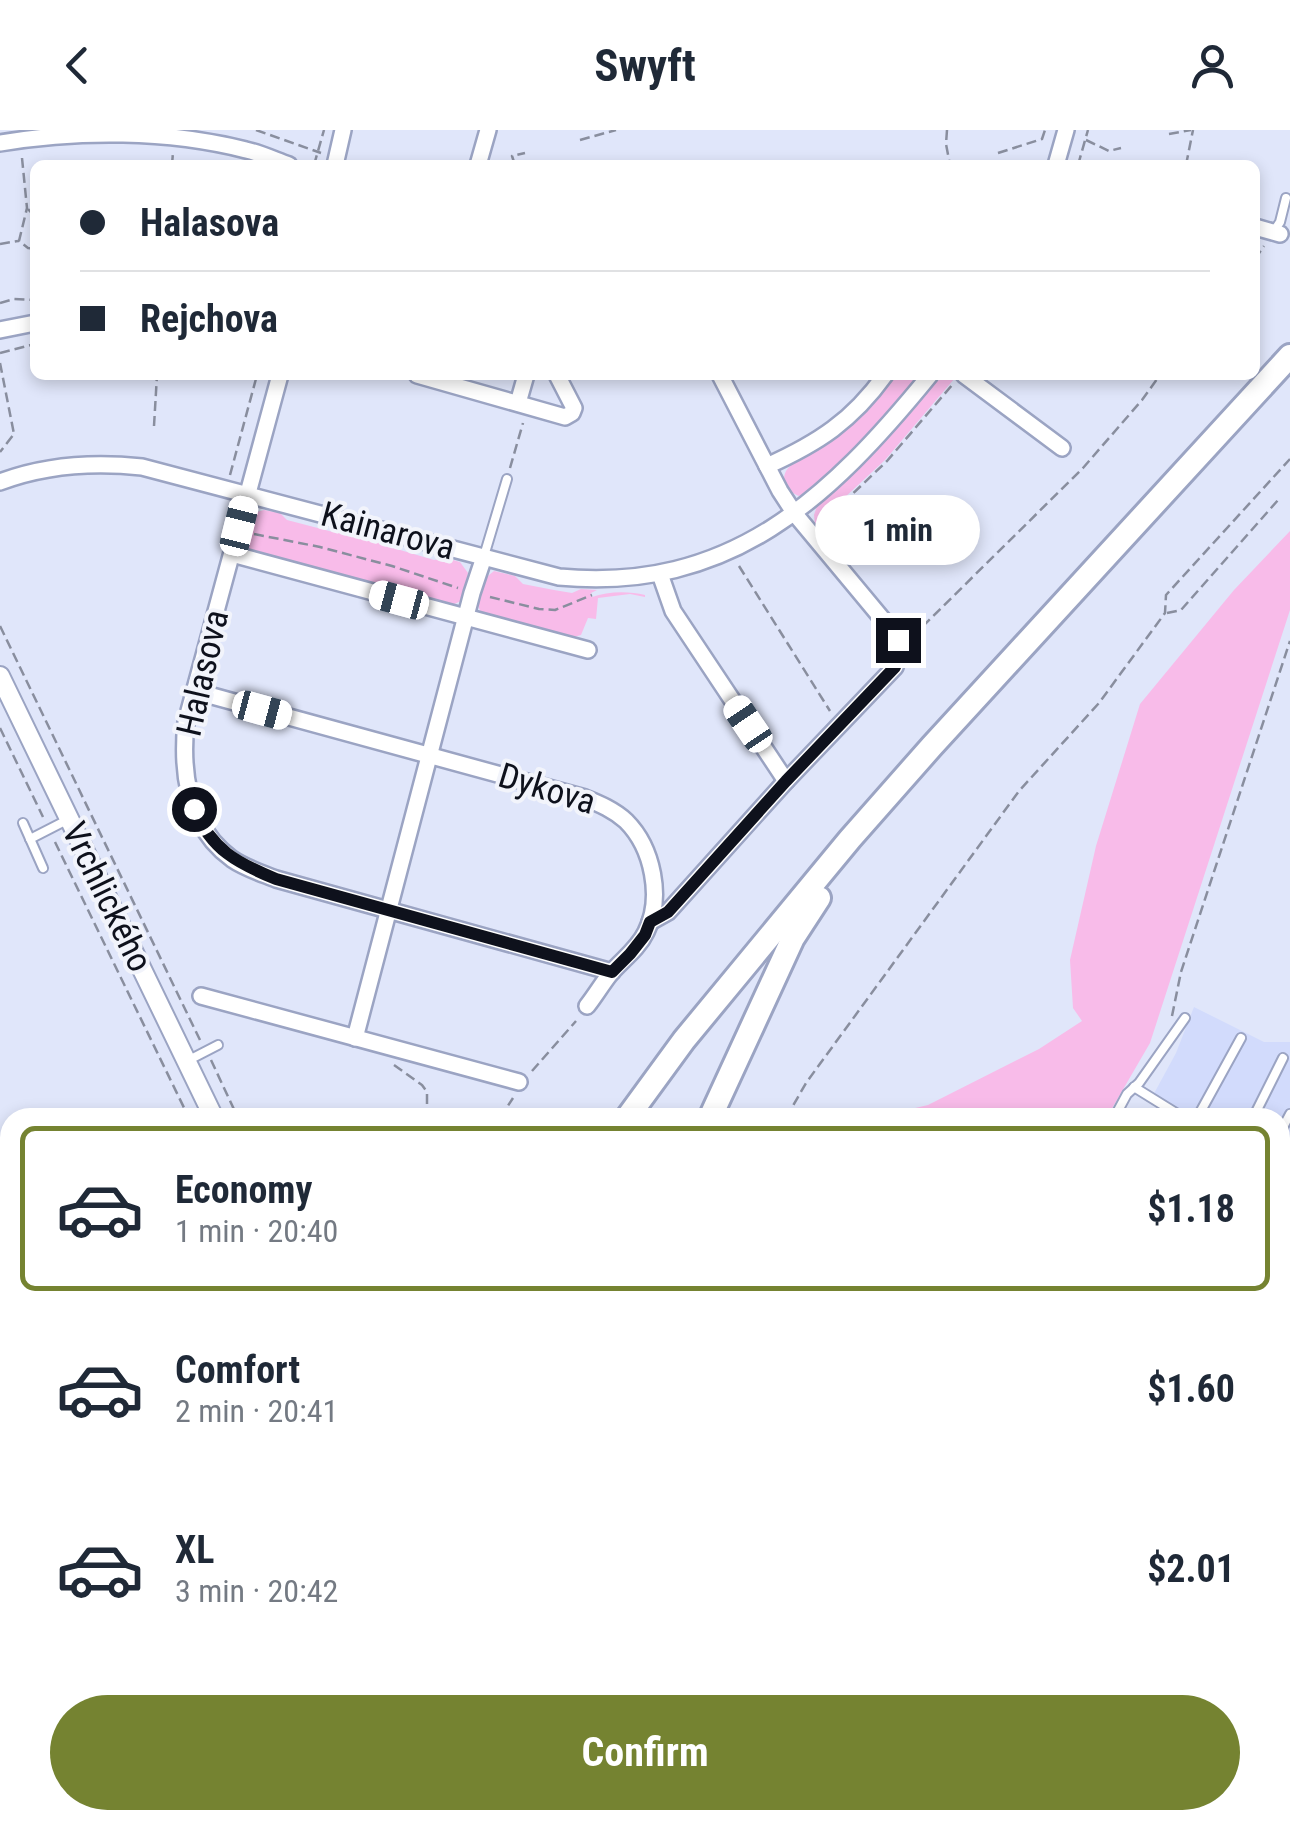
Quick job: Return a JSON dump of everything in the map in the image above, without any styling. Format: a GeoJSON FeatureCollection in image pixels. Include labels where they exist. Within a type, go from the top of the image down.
{"type":"FeatureCollection","features":[{"type":"Feature","properties":{"kind":"main road"},"geometry":{"type":"LineString","coordinates":[[634,1108],[684,1040],[932,746],[1288,360]]}},
{"type":"Feature","properties":{"kind":"main road"},"geometry":{"type":"LineString","coordinates":[[715,1108],[805,918],[932,746]]}},
{"type":"Feature","properties":{"kind":"street"},"geometry":{"type":"LineString","coordinates":[[335,160],[344,130]]}},
{"type":"Feature","properties":{"kind":"street"},"geometry":{"type":"LineString","coordinates":[[479,160],[488,130]]}},
{"type":"Feature","properties":{"kind":"street"},"geometry":{"type":"LineString","coordinates":[[1057,160],[1066,130]]}},
{"type":"Feature","properties":{"kind":"street"},"geometry":{"type":"LineString","coordinates":[[0,143],[96,134],[173,136],[246,150],[275,160]]}},
{"type":"Feature","properties":{"kind":"street"},"geometry":{"type":"LineString","coordinates":[[1260,228],[1276,233]]}},
{"type":"Feature","properties":{"kind":"street"},"geometry":{"type":"LineString","coordinates":[[0,330],[30,324]]}},
{"type":"Feature","properties":{"kind":"street","name":"Halasova"},"geometry":{"type":"LineString","coordinates":[[279,380],[185,733],[186,782],[200,821],[234,860],[276,879],[612,972]]}},
{"type":"Feature","properties":{"kind":"street"},"geometry":{"type":"LineString","coordinates":[[435,380],[565,417],[572,414],[573,405],[560,380]]}},
{"type":"Feature","properties":{"kind":"street"},"geometry":{"type":"LineString","coordinates":[[523,405],[526,380]]}},
{"type":"Feature","properties":{"kind":"street"},"geometry":{"type":"LineString","coordinates":[[587,1006],[645,935],[650,922],[668,912],[895,667],[897,640],[795,514],[723,380]]}},
{"type":"Feature","properties":{"kind":"street"},"geometry":{"type":"LineString","coordinates":[[767,466],[810,446],[853,412],[882,380]]}},
{"type":"Feature","properties":{"kind":"street","name":"Kainarova"},"geometry":{"type":"LineString","coordinates":[[0,482],[55,468],[101,464],[142,467],[559,577],[602,580],[660,574],[726,553],[795,514],[879,436],[926,380]]}},
{"type":"Feature","properties":{"kind":"street"},"geometry":{"type":"LineString","coordinates":[[969,380],[1062,448]]}},
{"type":"Feature","properties":{"kind":"street","name":"Kainarova"},"geometry":{"type":"LineString","coordinates":[[232,554],[588,650]]}},
{"type":"Feature","properties":{"kind":"street","name":"Kainarova"},"geometry":{"type":"LineString","coordinates":[[430,755],[484,557]]}},
{"type":"Feature","properties":{"kind":"street"},"geometry":{"type":"LineString","coordinates":[[660,574],[672,611],[786,781]]}},
{"type":"Feature","properties":{"kind":"street","name":"Vrchlického"},"geometry":{"type":"LineString","coordinates":[[0,676],[209,1108]]}},
{"type":"Feature","properties":{"kind":"street","name":"Dykova"},"geometry":{"type":"LineString","coordinates":[[194,691],[608,807],[638,836],[648,858],[654,894],[650,922]]}},
{"type":"Feature","properties":{"kind":"street"},"geometry":{"type":"LineString","coordinates":[[355,1038],[430,755]]}},
{"type":"Feature","properties":{"kind":"street"},"geometry":{"type":"LineString","coordinates":[[200,996],[522,1082]]}},
{"type":"Feature","properties":{"kind":"lane"},"geometry":{"type":"LineString","coordinates":[[1276,233],[1286,198]]}},
{"type":"Feature","properties":{"kind":"lane"},"geometry":{"type":"LineString","coordinates":[[484,557],[507,479]]}},
{"type":"Feature","properties":{"kind":"lane"},"geometry":{"type":"LineString","coordinates":[[30,838],[69,819]]}},
{"type":"Feature","properties":{"kind":"lane"},"geometry":{"type":"LineString","coordinates":[[22,823],[44,868]]}},
{"type":"Feature","properties":{"kind":"lane"},"geometry":{"type":"LineString","coordinates":[[1119,1108],[1185,1018]]}},
{"type":"Feature","properties":{"kind":"lane"},"geometry":{"type":"LineString","coordinates":[[1203,1108],[1241,1038]]}},
{"type":"Feature","properties":{"kind":"lane"},"geometry":{"type":"LineString","coordinates":[[187,1061],[218,1046]]}},
{"type":"Feature","properties":{"kind":"lane"},"geometry":{"type":"LineString","coordinates":[[1258,1108],[1283,1058]]}},
{"type":"Feature","properties":{"kind":"lane"},"geometry":{"type":"LineString","coordinates":[[1134,1087],[1168,1108]]}},
{"type":"Feature","properties":{"kind":"path"},"geometry":{"type":"LineString","coordinates":[[256,130],[318,152]]}},
{"type":"Feature","properties":{"kind":"path"},"geometry":{"type":"LineString","coordinates":[[316,160],[324,130]]}},
{"type":"Feature","properties":{"kind":"path"},"geometry":{"type":"LineString","coordinates":[[580,140],[616,130]]}},
{"type":"Feature","properties":{"kind":"path"},"geometry":{"type":"LineString","coordinates":[[947,130],[949,160]]}},
{"type":"Feature","properties":{"kind":"path"},"geometry":{"type":"LineString","coordinates":[[998,153],[1042,139],[1045,130]]}},
{"type":"Feature","properties":{"kind":"path"},"geometry":{"type":"LineString","coordinates":[[1080,160],[1088,130]]}},
{"type":"Feature","properties":{"kind":"path"},"geometry":{"type":"LineString","coordinates":[[1168,134],[1192,130],[1187,160]]}},
{"type":"Feature","properties":{"kind":"path"},"geometry":{"type":"LineString","coordinates":[[19,241],[27,208],[20,140]]}},
{"type":"Feature","properties":{"kind":"path"},"geometry":{"type":"LineString","coordinates":[[1086,140],[1109,151],[1121,148]]}},
{"type":"Feature","properties":{"kind":"path"},"geometry":{"type":"LineString","coordinates":[[513,160],[512,156],[525,153]]}},
{"type":"Feature","properties":{"kind":"path"},"geometry":{"type":"LineString","coordinates":[[27,208],[30,211]]}},
{"type":"Feature","properties":{"kind":"path"},"geometry":{"type":"LineString","coordinates":[[0,244],[19,241],[30,248]]}},
{"type":"Feature","properties":{"kind":"path"},"geometry":{"type":"LineString","coordinates":[[0,303],[30,300]]}},
{"type":"Feature","properties":{"kind":"path"},"geometry":{"type":"LineString","coordinates":[[0,352],[30,345]]}},
{"type":"Feature","properties":{"kind":"path"},"geometry":{"type":"LineString","coordinates":[[0,363],[14,434],[0,452]]}},
{"type":"Feature","properties":{"kind":"path"},"geometry":{"type":"LineString","coordinates":[[154,426],[156,380]]}},
{"type":"Feature","properties":{"kind":"path"},"geometry":{"type":"LineString","coordinates":[[226,488],[256,380]]}},
{"type":"Feature","properties":{"kind":"path"},"geometry":{"type":"LineString","coordinates":[[820,526],[887,461],[958,380]]}},
{"type":"Feature","properties":{"kind":"path"},"geometry":{"type":"LineString","coordinates":[[897,640],[1083,468],[1156,380]]}},
{"type":"Feature","properties":{"kind":"path"},"geometry":{"type":"LineString","coordinates":[[0,401],[8,404]]}},
{"type":"Feature","properties":{"kind":"path"},"geometry":{"type":"LineString","coordinates":[[507,479],[523,405]]}},
{"type":"Feature","properties":{"kind":"path"},"geometry":{"type":"LineString","coordinates":[[792,1108],[1018,792],[1099,703],[1165,613],[1166,596],[1290,459]]}},
{"type":"Feature","properties":{"kind":"path"},"geometry":{"type":"LineString","coordinates":[[1165,613],[1181,610],[1279,499]]}},
{"type":"Feature","properties":{"kind":"path"},"geometry":{"type":"LineString","coordinates":[[239,526],[257,535],[320,547],[539,609],[555,610],[591,596]]}},
{"type":"Feature","properties":{"kind":"path"},"geometry":{"type":"LineString","coordinates":[[737,562],[840,724]]}},
{"type":"Feature","properties":{"kind":"path"},"geometry":{"type":"LineString","coordinates":[[0,626],[233,1108]]}},
{"type":"Feature","properties":{"kind":"path"},"geometry":{"type":"LineString","coordinates":[[1173,1035],[1173,1008],[1181,972],[1290,641]]}},
{"type":"Feature","properties":{"kind":"path"},"geometry":{"type":"LineString","coordinates":[[0,728],[183,1108]]}},
{"type":"Feature","properties":{"kind":"path"},"geometry":{"type":"LineString","coordinates":[[506,1108],[522,1082],[587,1006]]}},
{"type":"Feature","properties":{"kind":"path"},"geometry":{"type":"LineString","coordinates":[[378,1044],[381,1053],[422,1085],[427,1092],[427,1108]]}},
{"type":"Feature","properties":{"kind":"shaded area"},"geometry":{"type":"Polygon","coordinates":[[[891,380],[914,380],[879,424],[829,474],[799,496],[789,489],[784,479],[788,468],[824,445],[867,408],[891,380]]]}},
{"type":"Feature","properties":{"kind":"shaded area"},"geometry":{"type":"Polygon","coordinates":[[[953,380],[885,460],[815,525],[817,506],[873,455],[937,381],[953,380]]]}},
{"type":"Feature","properties":{"kind":"shaded area"},"geometry":{"type":"Polygon","coordinates":[[[264,510],[333,532],[345,530],[383,540],[390,547],[434,560],[460,562],[468,573],[461,601],[450,606],[246,551],[246,526],[264,510]]]}},
{"type":"Feature","properties":{"kind":"shaded area"},"geometry":{"type":"Polygon","coordinates":[[[1290,531],[1290,610],[1150,1043],[1112,1108],[915,1108],[1039,1049],[1082,1021],[1073,1008],[1070,960],[1096,846],[1140,704],[1234,590],[1290,531]]]}},
{"type":"Feature","properties":{"kind":"shaded area"},"geometry":{"type":"Polygon","coordinates":[[[494,571],[515,576],[523,584],[554,590],[597,590],[591,593],[592,597],[618,592],[645,595],[645,597],[630,594],[598,598],[596,619],[588,618],[581,635],[570,638],[482,614],[477,604],[483,580],[494,571]]]}},
{"type":"Feature","properties":{"kind":"shaded area"},"geometry":{"type":"Polygon","coordinates":[[[1194,1007],[1264,1042],[1290,1042],[1290,1108],[1158,1108],[1151,1099],[1176,1053],[1194,1007]]]}},
{"type":"Feature","properties":{"kind":"route"},"geometry":{"type":"LineString","coordinates":[[194,809],[218,846],[234,860],[276,879],[612,972],[645,935],[650,922],[668,912],[895,667],[901,648],[898,640]]}}]}
